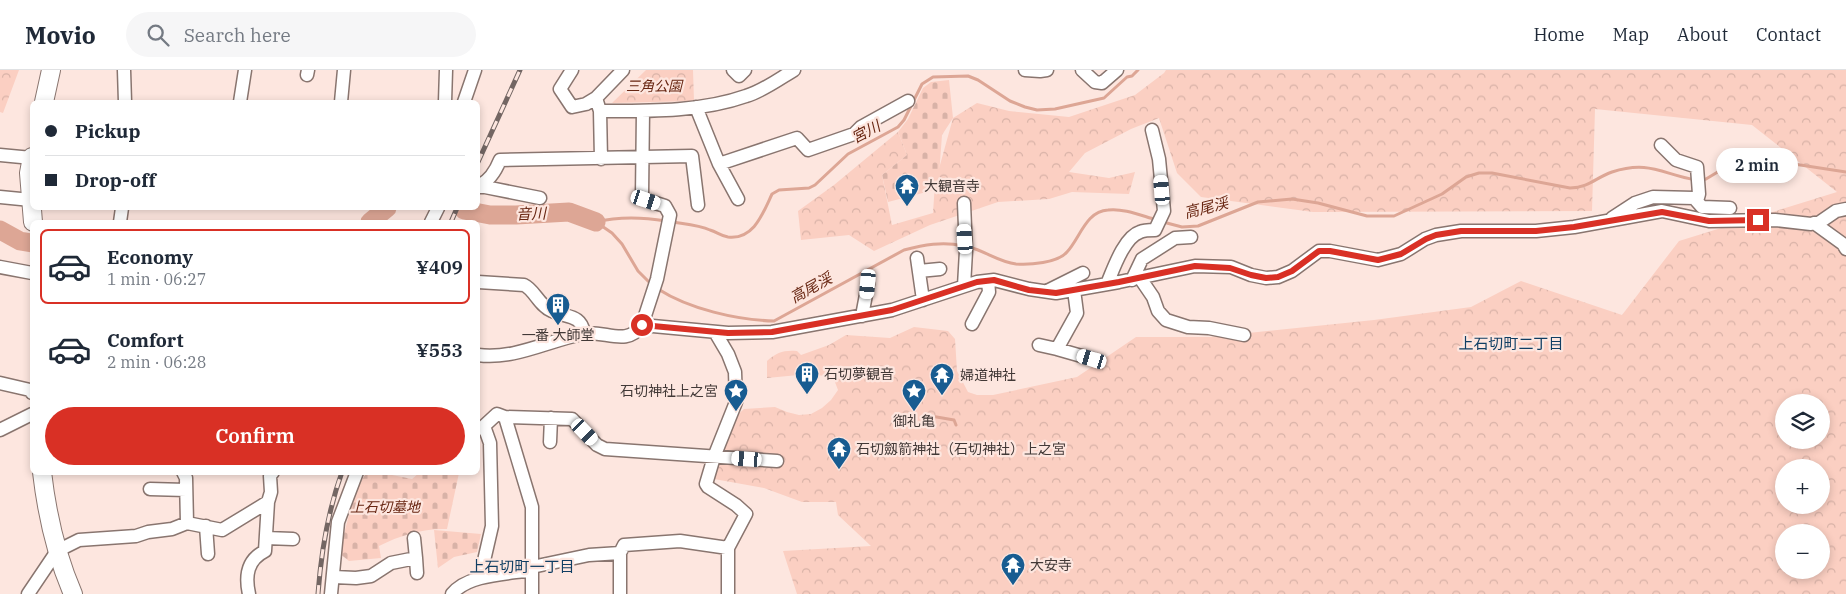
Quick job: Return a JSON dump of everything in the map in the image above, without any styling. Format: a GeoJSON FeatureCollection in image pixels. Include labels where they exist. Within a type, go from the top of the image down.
{"type":"FeatureCollection","features":[{"type":"Feature","properties":{"kind":"street"},"geometry":{"type":"LineString","coordinates":[[44,100],[51,70]]}},
{"type":"Feature","properties":{"kind":"street"},"geometry":{"type":"LineString","coordinates":[[124,70],[126,100]]}},
{"type":"Feature","properties":{"kind":"street"},"geometry":{"type":"LineString","coordinates":[[240,100],[244,70]]}},
{"type":"Feature","properties":{"kind":"street"},"geometry":{"type":"LineString","coordinates":[[341,100],[344,70]]}},
{"type":"Feature","properties":{"kind":"street"},"geometry":{"type":"LineString","coordinates":[[445,100],[446,70]]}},
{"type":"Feature","properties":{"kind":"street"},"geometry":{"type":"LineString","coordinates":[[465,100],[475,70]]}},
{"type":"Feature","properties":{"kind":"street"},"geometry":{"type":"LineString","coordinates":[[572,70],[560,89],[572,107],[586,104],[596,98],[623,70]]}},
{"type":"Feature","properties":{"kind":"street"},"geometry":{"type":"LineString","coordinates":[[733,70],[739,76],[745,70]]}},
{"type":"Feature","properties":{"kind":"street"},"geometry":{"type":"LineString","coordinates":[[600,111],[643,111],[725,103],[749,96],[794,70]]}},
{"type":"Feature","properties":{"kind":"street"},"geometry":{"type":"LineString","coordinates":[[1025,70],[1047,70]]}},
{"type":"Feature","properties":{"kind":"street"},"geometry":{"type":"LineString","coordinates":[[1082,70],[1095,82],[1102,83],[1117,70]]}},
{"type":"Feature","properties":{"kind":"street"},"geometry":{"type":"LineString","coordinates":[[596,98],[600,111],[601,159]]}},
{"type":"Feature","properties":{"kind":"street"},"geometry":{"type":"LineString","coordinates":[[719,164],[797,138],[808,150],[854,134],[861,127],[908,101]]}},
{"type":"Feature","properties":{"kind":"street"},"geometry":{"type":"LineString","coordinates":[[696,107],[719,164],[738,199]]}},
{"type":"Feature","properties":{"kind":"street"},"geometry":{"type":"LineString","coordinates":[[480,355],[498,356],[584,333],[623,337],[634,335],[642,325],[656,279],[670,215],[665,206],[646,200],[642,195],[643,111]]}},
{"type":"Feature","properties":{"kind":"street"},"geometry":{"type":"LineString","coordinates":[[1107,284],[1122,250],[1130,239],[1138,232],[1155,230],[1164,211],[1159,159],[1152,130]]}},
{"type":"Feature","properties":{"kind":"street"},"geometry":{"type":"LineString","coordinates":[[1661,145],[1676,160],[1697,166],[1699,194],[1697,201]]}},
{"type":"Feature","properties":{"kind":"street"},"geometry":{"type":"LineString","coordinates":[[0,155],[30,157]]}},
{"type":"Feature","properties":{"kind":"street"},"geometry":{"type":"LineString","coordinates":[[480,185],[496,170],[500,160],[692,156],[698,205]]}},
{"type":"Feature","properties":{"kind":"street"},"geometry":{"type":"LineString","coordinates":[[30,168],[30,187]]}},
{"type":"Feature","properties":{"kind":"street"},"geometry":{"type":"LineString","coordinates":[[480,186],[540,198]]}},
{"type":"Feature","properties":{"kind":"street"},"geometry":{"type":"LineString","coordinates":[[0,196],[30,200]]}},
{"type":"Feature","properties":{"kind":"street"},"geometry":{"type":"LineString","coordinates":[[1605,222],[1635,203],[1653,197],[1694,198],[1702,207],[1730,208]]}},
{"type":"Feature","properties":{"kind":"street"},"geometry":{"type":"LineString","coordinates":[[964,203],[966,251],[964,286]]}},
{"type":"Feature","properties":{"kind":"street"},"geometry":{"type":"LineString","coordinates":[[1814,224],[1836,211],[1846,209]]}},
{"type":"Feature","properties":{"kind":"street"},"geometry":{"type":"LineString","coordinates":[[642,325],[715,332],[772,332],[892,310],[964,286],[994,280],[1029,290],[1056,293],[1136,279],[1195,266],[1217,266],[1266,278],[1278,277],[1292,271],[1319,251],[1330,251],[1378,260],[1401,254],[1436,235],[1461,231],[1536,231],[1662,212],[1709,221],[1775,220],[1814,224],[1843,244],[1846,249]]}},
{"type":"Feature","properties":{"kind":"street"},"geometry":{"type":"LineString","coordinates":[[1136,279],[1142,259],[1175,238],[1191,237]]}},
{"type":"Feature","properties":{"kind":"street"},"geometry":{"type":"LineString","coordinates":[[917,258],[923,300]]}},
{"type":"Feature","properties":{"kind":"street"},"geometry":{"type":"LineString","coordinates":[[0,267],[30,273]]}},
{"type":"Feature","properties":{"kind":"street"},"geometry":{"type":"LineString","coordinates":[[919,271],[940,269]]}},
{"type":"Feature","properties":{"kind":"street"},"geometry":{"type":"LineString","coordinates":[[1047,291],[1083,273]]}},
{"type":"Feature","properties":{"kind":"street"},"geometry":{"type":"LineString","coordinates":[[1136,279],[1153,297],[1158,311],[1166,320],[1188,327],[1209,328],[1244,335]]}},
{"type":"Feature","properties":{"kind":"street"},"geometry":{"type":"LineString","coordinates":[[972,324],[989,292],[988,281]]}},
{"type":"Feature","properties":{"kind":"street"},"geometry":{"type":"LineString","coordinates":[[480,282],[524,285],[528,287],[539,302],[551,310],[579,320],[583,324],[584,333]]}},
{"type":"Feature","properties":{"kind":"street"},"geometry":{"type":"LineString","coordinates":[[862,316],[868,284]]}},
{"type":"Feature","properties":{"kind":"street"},"geometry":{"type":"LineString","coordinates":[[1057,349],[1077,313],[1074,290]]}},
{"type":"Feature","properties":{"kind":"street"},"geometry":{"type":"LineString","coordinates":[[715,332],[728,354],[735,372],[736,394],[735,407],[714,457],[706,484],[746,514],[728,548],[728,594]]}},
{"type":"Feature","properties":{"kind":"street"},"geometry":{"type":"LineString","coordinates":[[1038,345],[1092,359]]}},
{"type":"Feature","properties":{"kind":"street"},"geometry":{"type":"LineString","coordinates":[[0,383],[30,390]]}},
{"type":"Feature","properties":{"kind":"street"},"geometry":{"type":"LineString","coordinates":[[480,578],[492,526],[490,443],[481,428],[497,414],[572,419],[597,445],[605,449],[777,461]]}},
{"type":"Feature","properties":{"kind":"street"},"geometry":{"type":"LineString","coordinates":[[0,430],[30,415]]}},
{"type":"Feature","properties":{"kind":"street"},"geometry":{"type":"LineString","coordinates":[[505,416],[532,507],[532,594]]}},
{"type":"Feature","properties":{"kind":"street"},"geometry":{"type":"LineString","coordinates":[[550,442],[551,418]]}},
{"type":"Feature","properties":{"kind":"street"},"geometry":{"type":"LineString","coordinates":[[42,475],[57,551],[73,594]]}},
{"type":"Feature","properties":{"kind":"street"},"geometry":{"type":"LineString","coordinates":[[184,475],[187,523]]}},
{"type":"Feature","properties":{"kind":"street"},"geometry":{"type":"LineString","coordinates":[[249,594],[247,586],[248,568],[256,555],[265,551],[268,502],[271,492],[271,475]]}},
{"type":"Feature","properties":{"kind":"street"},"geometry":{"type":"LineString","coordinates":[[331,594],[338,522],[356,475]]}},
{"type":"Feature","properties":{"kind":"street"},"geometry":{"type":"LineString","coordinates":[[150,490],[186,490]]}},
{"type":"Feature","properties":{"kind":"street"},"geometry":{"type":"LineString","coordinates":[[28,594],[57,551],[79,540],[136,536],[187,523],[222,530],[268,502]]}},
{"type":"Feature","properties":{"kind":"street"},"geometry":{"type":"LineString","coordinates":[[206,526],[208,554]]}},
{"type":"Feature","properties":{"kind":"street"},"geometry":{"type":"LineString","coordinates":[[266,538],[293,540]]}},
{"type":"Feature","properties":{"kind":"street"},"geometry":{"type":"LineString","coordinates":[[414,538],[417,573]]}},
{"type":"Feature","properties":{"kind":"street"},"geometry":{"type":"LineString","coordinates":[[620,594],[620,553],[624,545],[680,541],[728,548]]}},
{"type":"Feature","properties":{"kind":"street"},"geometry":{"type":"LineString","coordinates":[[452,594],[456,588],[480,578],[589,555],[620,553]]}},
{"type":"Feature","properties":{"kind":"street"},"geometry":{"type":"LineString","coordinates":[[334,577],[356,578],[371,576],[391,563],[416,558]]}},
{"type":"Feature","properties":{"kind":"green space"},"geometry":{"type":"Polygon","coordinates":[[[0,70],[19,70],[3,113],[0,112],[0,70]]]}},
{"type":"Feature","properties":{"kind":"green space","name":"三角公園"},"geometry":{"type":"Polygon","coordinates":[[[646,70],[693,70],[694,101],[612,103],[646,70]]]}},
{"type":"Feature","properties":{"kind":"green space"},"geometry":{"type":"Polygon","coordinates":[[[1166,70],[1846,70],[1846,594],[797,594],[783,551],[871,546],[838,515],[836,502],[802,502],[764,488],[714,479],[718,456],[734,418],[744,409],[775,407],[799,415],[811,414],[831,400],[838,390],[833,377],[809,374],[767,378],[767,361],[781,352],[797,351],[801,355],[829,345],[846,335],[890,338],[914,327],[948,331],[955,339],[957,371],[968,392],[977,395],[993,395],[1077,377],[1136,337],[1210,337],[1374,320],[1471,307],[1521,281],[1622,315],[1679,241],[1837,192],[1752,125],[1595,109],[1592,211],[1313,212],[1201,197],[1177,173],[1159,118],[1131,129],[1085,153],[1069,172],[1109,178],[1135,172],[1129,194],[1072,192],[1049,199],[998,202],[930,225],[874,251],[849,235],[801,240],[798,211],[834,185],[898,132],[907,155],[882,175],[892,225],[933,213],[935,183],[953,118],[977,103],[1009,111],[1069,117],[1135,95],[1166,70]]]}},
{"type":"Feature","properties":{"kind":"green space"},"geometry":{"type":"Polygon","coordinates":[[[949,80],[953,118],[942,135],[938,189],[888,202],[882,175],[907,155],[898,132],[908,119],[923,88],[931,82],[949,80]]]}},
{"type":"Feature","properties":{"kind":"green space","name":"上石切墓地"},"geometry":{"type":"Polygon","coordinates":[[[365,475],[392,475],[412,479],[417,475],[459,475],[447,529],[421,531],[379,546],[381,558],[349,561],[339,553],[355,492],[365,475]]]}},
{"type":"Feature","properties":{"kind":"green space"},"geometry":{"type":"Polygon","coordinates":[[[434,530],[481,534],[477,552],[454,557],[438,568],[434,530]]]}},
{"type":"Feature","properties":{"kind":"waterway","name":"宮川"},"geometry":{"type":"LineString","coordinates":[[672,222],[701,227],[728,237],[737,237],[745,234],[751,230],[761,217],[772,194],[779,190],[809,188],[815,185],[848,154],[898,127],[904,120],[922,84],[933,77],[968,76],[978,80],[1010,101],[1037,110],[1055,109],[1104,98],[1127,77],[1132,76],[1138,70]]}},
{"type":"Feature","properties":{"kind":"waterway","name":"高尾渓"},"geometry":{"type":"LineString","coordinates":[[1702,180],[1731,164],[1759,157],[1770,157],[1794,164],[1846,172]]}},
{"type":"Feature","properties":{"kind":"waterway","name":"高尾渓"},"geometry":{"type":"LineString","coordinates":[[1163,222],[1182,227],[1198,226],[1258,202],[1292,199],[1318,203],[1367,216],[1394,216],[1442,194],[1466,177],[1479,173],[1492,173],[1570,188],[1588,184],[1612,172],[1636,167],[1655,169],[1696,180]]}},
{"type":"Feature","properties":{"kind":"waterway","name":"音川"},"geometry":{"type":"LineString","coordinates":[[372,220],[385,210]]}},
{"type":"Feature","properties":{"kind":"waterway","name":"音川"},"geometry":{"type":"LineString","coordinates":[[464,210],[490,215],[569,212],[596,222]]}},
{"type":"Feature","properties":{"kind":"waterway","name":"高尾渓"},"geometry":{"type":"LineString","coordinates":[[969,247],[1010,263],[1035,264],[1063,256],[1089,220],[1100,212],[1120,210],[1157,220]]}},
{"type":"Feature","properties":{"kind":"waterway","name":"宮川"},"geometry":{"type":"LineString","coordinates":[[596,222],[631,218],[666,221]]}},
{"type":"Feature","properties":{"kind":"waterway","name":"高尾渓"},"geometry":{"type":"LineString","coordinates":[[596,222],[612,233],[622,244],[638,271],[651,284]]}},
{"type":"Feature","properties":{"kind":"waterway","name":"音川"},"geometry":{"type":"LineString","coordinates":[[0,230],[20,241],[30,243]]}},
{"type":"Feature","properties":{"kind":"waterway","name":"高尾渓"},"geometry":{"type":"LineString","coordinates":[[658,289],[699,308],[729,316],[774,321],[904,250],[933,244],[963,246]]}},
{"type":"Feature","properties":{"kind":"waterway"},"geometry":{"type":"LineString","coordinates":[[925,415],[954,420],[956,425]]}},
{"type":"Feature","properties":{"kind":"railway"},"geometry":{"type":"LineString","coordinates":[[480,158],[520,70]]}},
{"type":"Feature","properties":{"kind":"railway"},"geometry":{"type":"LineString","coordinates":[[452,220],[456,210]]}},
{"type":"Feature","properties":{"kind":"railway"},"geometry":{"type":"LineString","coordinates":[[318,594],[326,532],[341,475]]}},
{"type":"Feature","properties":{"kind":"place","name":"大観音寺"},"geometry":{"type":"Point","coordinates":[907,207]}},
{"type":"Feature","properties":{"kind":"place","name":"一番 大師堂"},"geometry":{"type":"Point","coordinates":[558,326]}},
{"type":"Feature","properties":{"kind":"place","name":"石切夢観音"},"geometry":{"type":"Point","coordinates":[807,395]}},
{"type":"Feature","properties":{"kind":"place","name":"婦道神社"},"geometry":{"type":"Point","coordinates":[942,396]}},
{"type":"Feature","properties":{"kind":"place","name":"石切神社上之宮"},"geometry":{"type":"Point","coordinates":[736,412]}},
{"type":"Feature","properties":{"kind":"place","name":"御礼亀"},"geometry":{"type":"Point","coordinates":[914,412]}},
{"type":"Feature","properties":{"kind":"place","name":"石切劔箭神社（石切神社）上之宮"},"geometry":{"type":"Point","coordinates":[839,470]}},
{"type":"Feature","properties":{"kind":"place","name":"大安寺"},"geometry":{"type":"Point","coordinates":[1013,586]}},
{"type":"Feature","properties":{"kind":"district","name":"上石切町二丁目"},"geometry":{"type":"Point","coordinates":[1511,344]}},
{"type":"Feature","properties":{"kind":"district","name":"上石切町一丁目"},"geometry":{"type":"Point","coordinates":[522,567]}},
{"type":"Feature","properties":{"kind":"route"},"geometry":{"type":"LineString","coordinates":[[642,325],[702,329],[728,333],[772,332],[892,310],[977,282],[994,280],[1029,290],[1056,293],[1195,266],[1230,268],[1266,278],[1278,277],[1292,271],[1319,251],[1330,251],[1378,260],[1401,254],[1436,235],[1461,231],[1536,231],[1574,227],[1662,212],[1709,221],[1758,220]]}}]}
